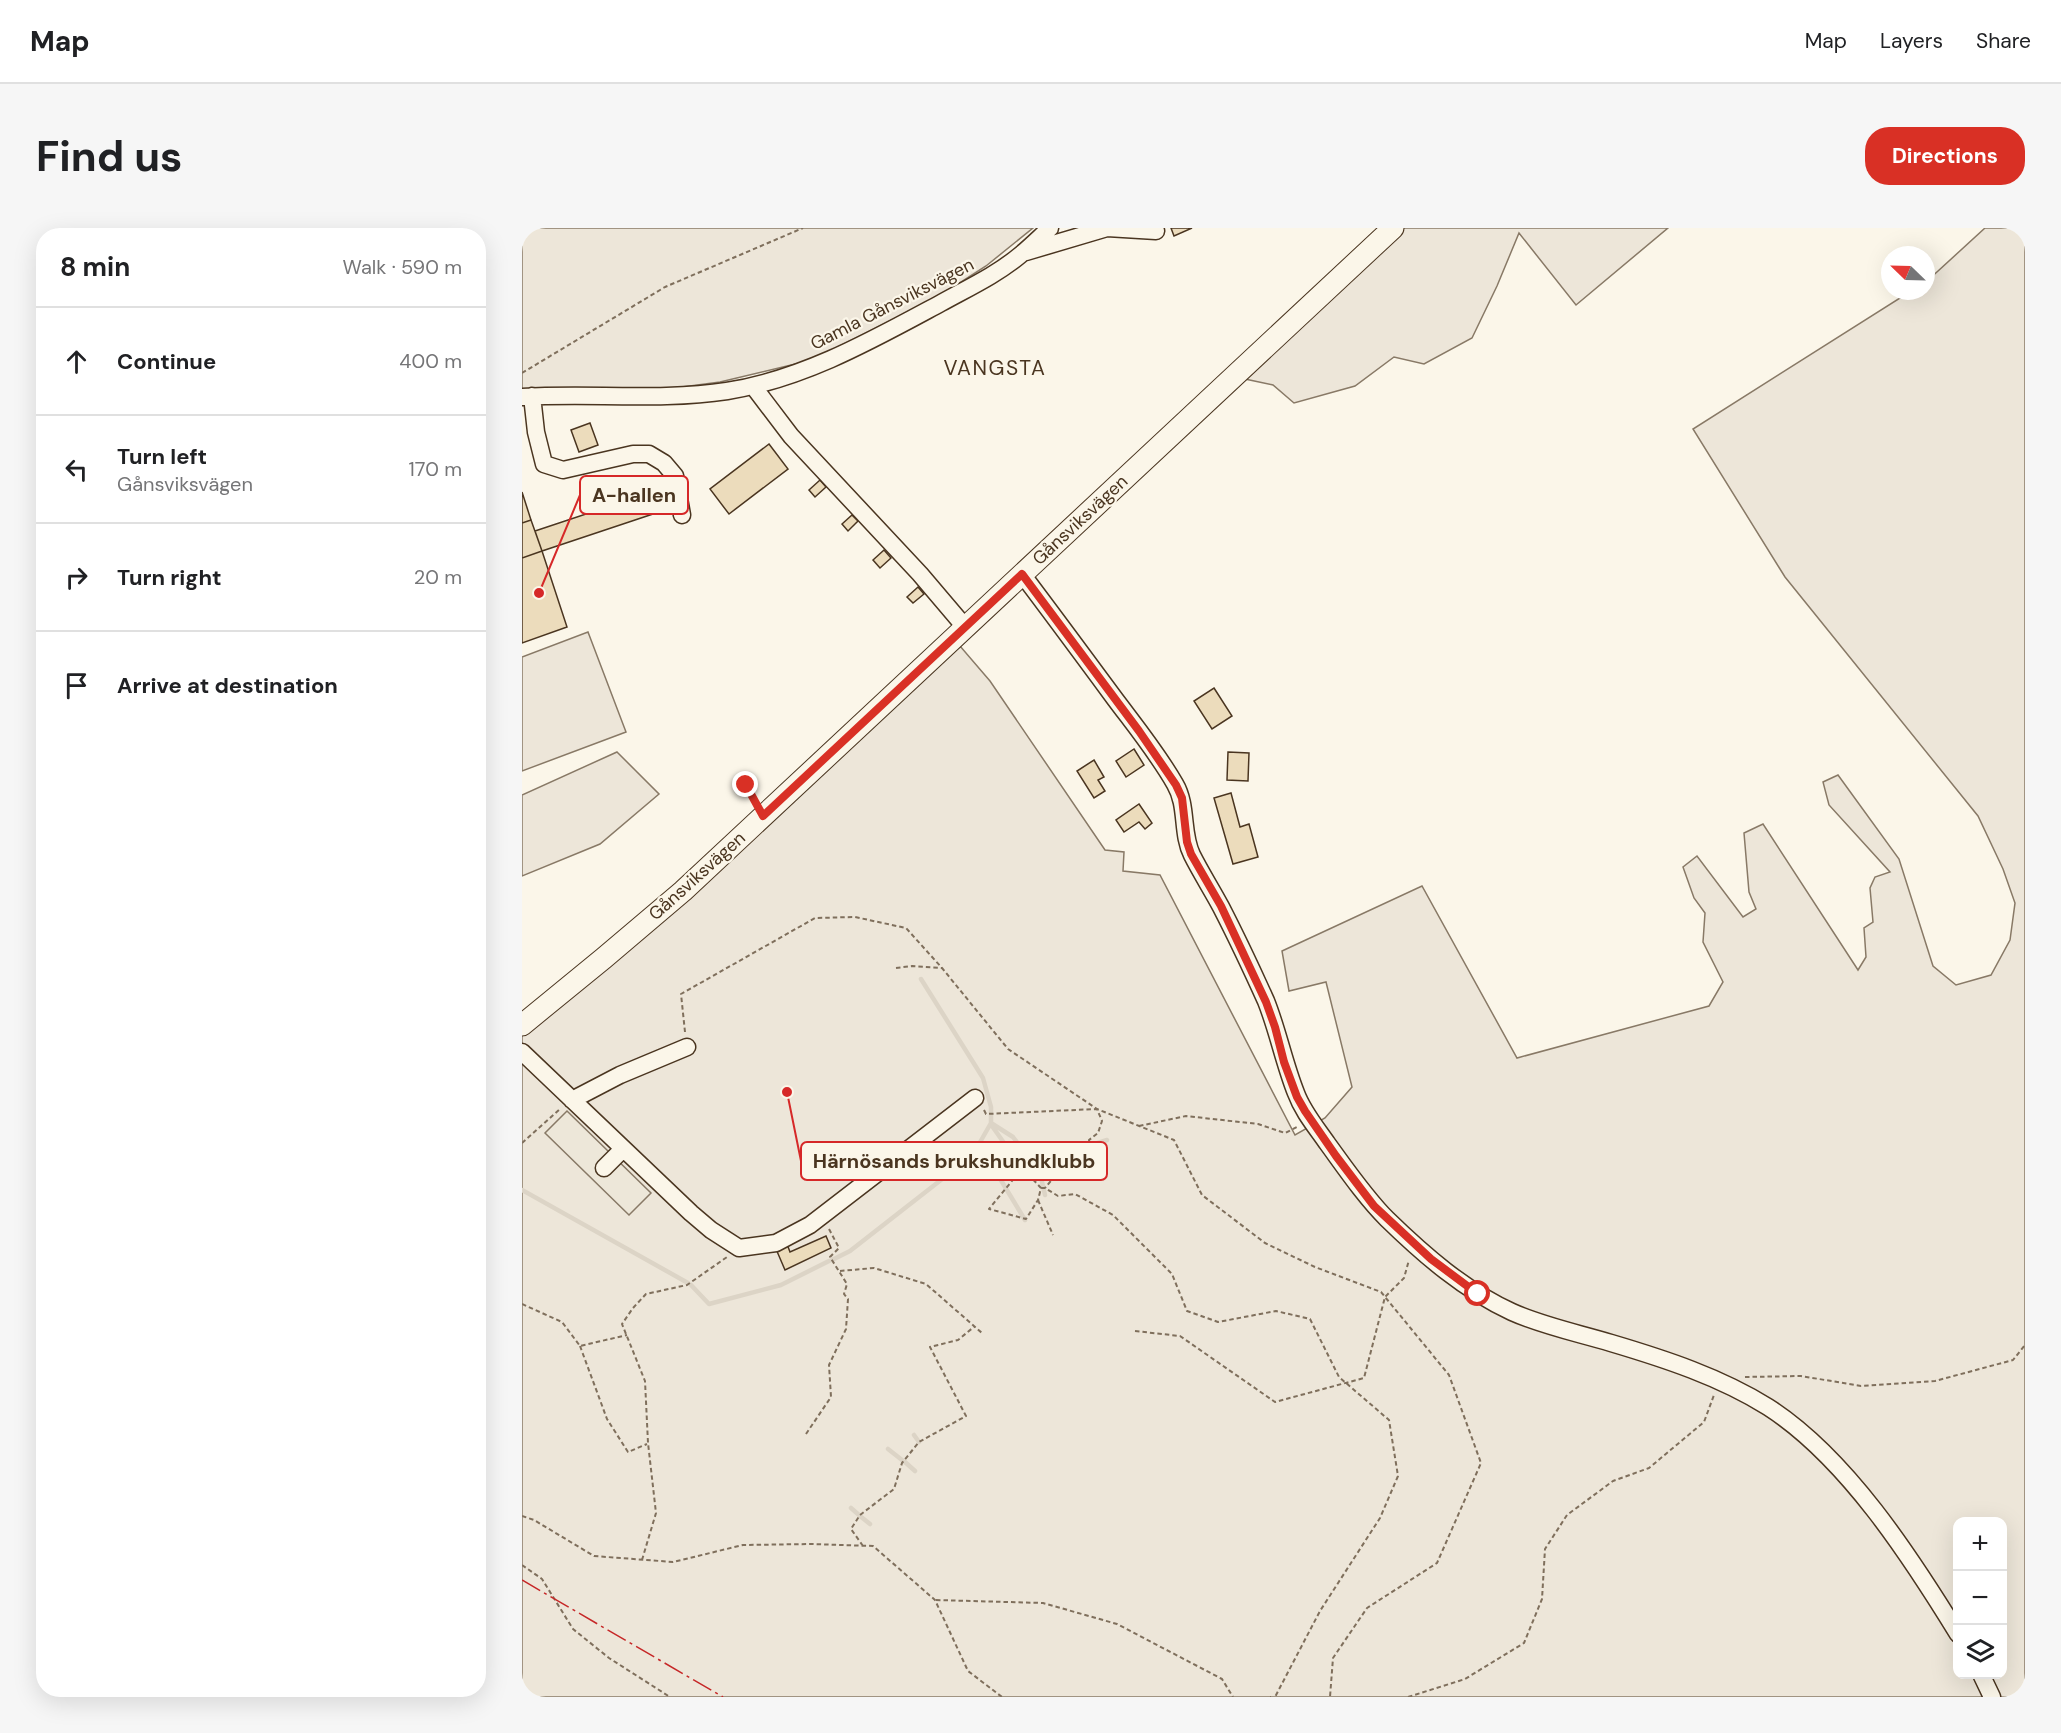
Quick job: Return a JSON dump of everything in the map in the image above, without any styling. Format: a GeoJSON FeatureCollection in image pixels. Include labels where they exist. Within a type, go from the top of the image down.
{"type":"FeatureCollection","features":[{"type":"Feature","properties":{"kind":"main road","name":"Gånsviksvägen"},"geometry":{"type":"LineString","coordinates":[[522,1025],[683,891],[1393,228]]}},
{"type":"Feature","properties":{"kind":"street","name":"Gamla Gånsviksvägen"},"geometry":{"type":"LineString","coordinates":[[527,397],[725,391],[753,386],[801,371],[886,333],[986,278],[1023,253],[1050,228]]}},
{"type":"Feature","properties":{"kind":"street"},"geometry":{"type":"LineString","coordinates":[[1023,253],[1107,228],[1156,231]]}},
{"type":"Feature","properties":{"kind":"street"},"geometry":{"type":"LineString","coordinates":[[753,386],[791,436],[920,574],[965,627]]}},
{"type":"Feature","properties":{"kind":"street"},"geometry":{"type":"LineString","coordinates":[[527,397],[544,464],[563,470],[633,454],[649,454],[664,463],[675,476],[682,515]]}},
{"type":"Feature","properties":{"kind":"street"},"geometry":{"type":"LineString","coordinates":[[1022,574],[1139,731],[1176,785],[1182,798],[1187,842],[1191,854],[1221,906],[1266,1002],[1297,1097],[1311,1120],[1374,1206],[1449,1273],[1478,1294],[1515,1313],[1541,1323],[1685,1366],[1768,1407],[1819,1447],[1861,1495],[1888,1530],[1953,1626]]}},
{"type":"Feature","properties":{"kind":"street"},"geometry":{"type":"LineString","coordinates":[[572,1100],[620,1075],[687,1047]]}},
{"type":"Feature","properties":{"kind":"street"},"geometry":{"type":"LineString","coordinates":[[522,1052],[691,1214],[739,1248],[776,1243],[810,1225],[975,1098]]}},
{"type":"Feature","properties":{"kind":"street"},"geometry":{"type":"LineString","coordinates":[[604,1168],[623,1149]]}},
{"type":"Feature","properties":{"kind":"street"},"geometry":{"type":"LineString","coordinates":[[1983,1679],[1992,1697]]}},
{"type":"Feature","properties":{"kind":"path"},"geometry":{"type":"LineString","coordinates":[[522,373],[665,287],[803,228]]}},
{"type":"Feature","properties":{"kind":"path"},"geometry":{"type":"LineString","coordinates":[[743,781],[763,816]]}},
{"type":"Feature","properties":{"kind":"path"},"geometry":{"type":"LineString","coordinates":[[687,1047],[681,994],[815,918],[855,917],[906,928],[1008,1049],[1096,1109],[1174,1140],[1202,1196],[1265,1243],[1315,1267],[1381,1292],[1449,1375],[1481,1463],[1437,1563],[1367,1608],[1333,1658],[1330,1697]]}},
{"type":"Feature","properties":{"kind":"path"},"geometry":{"type":"LineString","coordinates":[[896,968],[912,966],[942,968]]}},
{"type":"Feature","properties":{"kind":"path"},"geometry":{"type":"LineString","coordinates":[[522,1143],[557,1110],[572,1100]]}},
{"type":"Feature","properties":{"kind":"path"},"geometry":{"type":"LineString","coordinates":[[986,1114],[1096,1109]]}},
{"type":"Feature","properties":{"kind":"path"},"geometry":{"type":"LineString","coordinates":[[1096,1109],[1102,1121],[1098,1133],[1089,1140],[1090,1145],[1076,1149],[1056,1143],[1054,1176],[1043,1188],[1025,1219],[989,1209],[1016,1176],[1026,1175],[1043,1188],[1058,1196],[1075,1194],[1113,1215],[1172,1275],[1186,1311],[1218,1322],[1276,1311],[1310,1319],[1339,1377],[1389,1420],[1398,1476],[1380,1518],[1320,1611],[1272,1697]]}},
{"type":"Feature","properties":{"kind":"path"},"geometry":{"type":"LineString","coordinates":[[1139,1126],[1186,1116],[1258,1124],[1285,1133],[1311,1120]]}},
{"type":"Feature","properties":{"kind":"path"},"geometry":{"type":"LineString","coordinates":[[1038,1200],[1053,1235]]}},
{"type":"Feature","properties":{"kind":"path"},"geometry":{"type":"LineString","coordinates":[[806,1434],[831,1397],[829,1365],[846,1329],[848,1299],[844,1294],[847,1284],[830,1257],[839,1248],[822,1216]]}},
{"type":"Feature","properties":{"kind":"path"},"geometry":{"type":"LineString","coordinates":[[1135,1331],[1180,1336],[1275,1402],[1364,1378],[1385,1297],[1404,1278],[1413,1242]]}},
{"type":"Feature","properties":{"kind":"path"},"geometry":{"type":"LineString","coordinates":[[642,1560],[656,1513],[648,1443],[645,1381],[622,1324],[646,1294],[687,1286],[739,1248]]}},
{"type":"Feature","properties":{"kind":"path"},"geometry":{"type":"LineString","coordinates":[[840,1271],[874,1268],[926,1284],[982,1333]]}},
{"type":"Feature","properties":{"kind":"path"},"geometry":{"type":"LineString","coordinates":[[522,1304],[562,1322],[580,1346],[607,1419],[628,1452],[648,1443]]}},
{"type":"Feature","properties":{"kind":"path"},"geometry":{"type":"LineString","coordinates":[[863,1546],[851,1529],[859,1516],[894,1489],[902,1463],[919,1442],[966,1416],[930,1347],[958,1340],[975,1326]]}},
{"type":"Feature","properties":{"kind":"path"},"geometry":{"type":"LineString","coordinates":[[580,1346],[627,1335]]}},
{"type":"Feature","properties":{"kind":"path"},"geometry":{"type":"LineString","coordinates":[[1408,1697],[1464,1679],[1524,1643],[1542,1599],[1545,1549],[1568,1515],[1613,1480],[1649,1468],[1704,1422],[1719,1381],[1752,1376],[1801,1376],[1861,1386],[1935,1381],[2013,1360],[2025,1345]]}},
{"type":"Feature","properties":{"kind":"path"},"geometry":{"type":"LineString","coordinates":[[522,1516],[534,1520],[594,1556],[673,1562],[743,1545],[873,1546],[935,1600],[968,1671],[1002,1697]]}},
{"type":"Feature","properties":{"kind":"path"},"geometry":{"type":"LineString","coordinates":[[522,1565],[542,1579],[573,1629],[609,1658],[670,1697]]}},
{"type":"Feature","properties":{"kind":"path"},"geometry":{"type":"LineString","coordinates":[[935,1600],[1043,1603],[1117,1624],[1222,1679],[1233,1697]]}},
{"type":"Feature","properties":{"kind":"shaded area"},"geometry":{"type":"Polygon","coordinates":[[[522,228],[1033,228],[986,266],[955,286],[812,360],[720,382],[667,389],[522,389],[522,228]]]}},
{"type":"Feature","properties":{"kind":"shaded area"},"geometry":{"type":"Polygon","coordinates":[[[1401,228],[1668,228],[1576,305],[1519,233],[1472,338],[1424,364],[1394,357],[1355,386],[1294,403],[1273,385],[1245,379],[1401,228]]]}},
{"type":"Feature","properties":{"kind":"shaded area"},"geometry":{"type":"Polygon","coordinates":[[[1985,228],[2025,228],[2025,1697],[522,1697],[522,1035],[960,646],[990,681],[1105,850],[1124,852],[1123,871],[1160,875],[1295,1135],[1325,1118],[1352,1087],[1326,982],[1289,991],[1282,951],[1422,886],[1517,1058],[1709,1006],[1723,982],[1703,942],[1705,913],[1694,898],[1683,867],[1697,856],[1743,917],[1756,909],[1749,892],[1744,833],[1763,824],[1858,970],[1866,957],[1864,928],[1873,922],[1870,888],[1875,877],[1890,872],[1829,805],[1823,782],[1838,775],[1899,859],[1933,966],[1956,985],[1991,975],[2010,940],[2015,903],[2003,869],[1978,816],[1785,577],[1693,429],[1897,300],[1935,300],[1935,274],[1985,228]]]}},
{"type":"Feature","properties":{"kind":"shaded area"},"geometry":{"type":"Polygon","coordinates":[[[588,632],[626,732],[522,771],[522,657],[588,632]]]}},
{"type":"Feature","properties":{"kind":"shaded area"},"geometry":{"type":"Polygon","coordinates":[[[617,752],[659,794],[600,844],[522,876],[522,795],[617,752]]]}},
{"type":"Feature","properties":{"kind":"shaded area"},"geometry":{"type":"Polygon","coordinates":[[[567,1111],[651,1193],[629,1215],[545,1133],[567,1111]]]}},
{"type":"Feature","properties":{"kind":"building"},"geometry":{"type":"Polygon","coordinates":[[[1171,228],[1192,228],[1174,236],[1171,228]]]}},
{"type":"Feature","properties":{"kind":"building"},"geometry":{"type":"Polygon","coordinates":[[[590,423],[598,445],[579,452],[571,430],[590,423]]]}},
{"type":"Feature","properties":{"kind":"building"},"geometry":{"type":"Polygon","coordinates":[[[769,444],[788,469],[729,514],[710,489],[769,444]]]}},
{"type":"Feature","properties":{"kind":"building"},"geometry":{"type":"Polygon","coordinates":[[[820,480],[826,487],[815,497],[809,490],[820,480]]]}},
{"type":"Feature","properties":{"kind":"building"},"geometry":{"type":"Polygon","coordinates":[[[661,489],[668,509],[542,551],[535,531],[661,489]]]}},
{"type":"Feature","properties":{"kind":"building"},"geometry":{"type":"Polygon","coordinates":[[[522,492],[531,520],[522,523],[522,492]]]}},
{"type":"Feature","properties":{"kind":"building"},"geometry":{"type":"Polygon","coordinates":[[[852,515],[858,521],[848,531],[842,524],[852,515]]]}},
{"type":"Feature","properties":{"kind":"building"},"geometry":{"type":"Polygon","coordinates":[[[531,520],[542,551],[522,558],[522,523],[531,520]]]}},
{"type":"Feature","properties":{"kind":"building"},"geometry":{"type":"Polygon","coordinates":[[[884,550],[891,558],[880,568],[873,560],[884,550]]]}},
{"type":"Feature","properties":{"kind":"building"},"geometry":{"type":"Polygon","coordinates":[[[542,551],[567,627],[522,643],[522,558],[542,551]]]}},
{"type":"Feature","properties":{"kind":"building"},"geometry":{"type":"Polygon","coordinates":[[[918,587],[924,594],[913,603],[907,597],[918,587]]]}},
{"type":"Feature","properties":{"kind":"building"},"geometry":{"type":"Polygon","coordinates":[[[1214,688],[1232,716],[1212,729],[1194,701],[1214,688]]]}},
{"type":"Feature","properties":{"kind":"building"},"geometry":{"type":"Polygon","coordinates":[[[1134,749],[1144,765],[1126,777],[1116,761],[1134,749]]]}},
{"type":"Feature","properties":{"kind":"building"},"geometry":{"type":"Polygon","coordinates":[[[1228,752],[1249,753],[1248,781],[1227,780],[1228,752]]]}},
{"type":"Feature","properties":{"kind":"building"},"geometry":{"type":"Polygon","coordinates":[[[1094,760],[1104,777],[1098,780],[1105,791],[1094,798],[1077,771],[1094,760]]]}},
{"type":"Feature","properties":{"kind":"building"},"geometry":{"type":"Polygon","coordinates":[[[1231,793],[1240,827],[1249,824],[1258,857],[1233,864],[1214,798],[1231,793]]]}},
{"type":"Feature","properties":{"kind":"building"},"geometry":{"type":"Polygon","coordinates":[[[1139,804],[1152,823],[1145,829],[1139,822],[1124,832],[1116,820],[1139,804]]]}},
{"type":"Feature","properties":{"kind":"building"},"geometry":{"type":"Polygon","coordinates":[[[826,1236],[831,1248],[785,1270],[776,1249],[787,1244],[790,1252],[826,1236]]]}},
{"type":"Feature","properties":{"kind":"waterway"},"geometry":{"type":"LineString","coordinates":[[832,1260],[850,1251],[955,1169],[979,1144],[991,1123],[991,1107],[983,1078],[921,979]]}},
{"type":"Feature","properties":{"kind":"waterway"},"geometry":{"type":"LineString","coordinates":[[991,1123],[1013,1137],[1040,1173],[1045,1195]]}},
{"type":"Feature","properties":{"kind":"waterway"},"geometry":{"type":"LineString","coordinates":[[992,1126],[1029,1178]]}},
{"type":"Feature","properties":{"kind":"waterway"},"geometry":{"type":"LineString","coordinates":[[1033,1164],[1107,1140]]}},
{"type":"Feature","properties":{"kind":"waterway"},"geometry":{"type":"LineString","coordinates":[[979,1144],[1025,1220]]}},
{"type":"Feature","properties":{"kind":"waterway"},"geometry":{"type":"LineString","coordinates":[[522,1190],[688,1283]]}},
{"type":"Feature","properties":{"kind":"waterway"},"geometry":{"type":"LineString","coordinates":[[691,1285],[709,1304],[781,1285],[829,1261]]}},
{"type":"Feature","properties":{"kind":"waterway"},"geometry":{"type":"LineString","coordinates":[[914,1435],[919,1442]]}},
{"type":"Feature","properties":{"kind":"waterway"},"geometry":{"type":"LineString","coordinates":[[888,1449],[902,1460]]}},
{"type":"Feature","properties":{"kind":"waterway"},"geometry":{"type":"LineString","coordinates":[[905,1462],[915,1471]]}},
{"type":"Feature","properties":{"kind":"waterway"},"geometry":{"type":"LineString","coordinates":[[851,1508],[859,1515]]}},
{"type":"Feature","properties":{"kind":"waterway"},"geometry":{"type":"LineString","coordinates":[[860,1516],[870,1524]]}},
{"type":"Feature","properties":{"kind":"power"},"geometry":{"type":"LineString","coordinates":[[522,1580],[723,1697]]}},
{"type":"Feature","properties":{"kind":"place","name":"A-hallen"},"geometry":{"type":"Point","coordinates":[539,593]}},
{"type":"Feature","properties":{"kind":"place","name":"Härnösands brukshundklubb"},"geometry":{"type":"Point","coordinates":[787,1092]}},
{"type":"Feature","properties":{"kind":"district","name":"VANGSTA"},"geometry":{"type":"Point","coordinates":[995,368]}},
{"type":"Feature","properties":{"kind":"route"},"geometry":{"type":"LineString","coordinates":[[746,785],[763,816],[1022,574],[1139,731],[1176,785],[1182,798],[1187,842],[1191,854],[1221,906],[1266,1002],[1284,1062],[1297,1097],[1305,1111],[1374,1206],[1431,1259],[1478,1294]]}}]}
